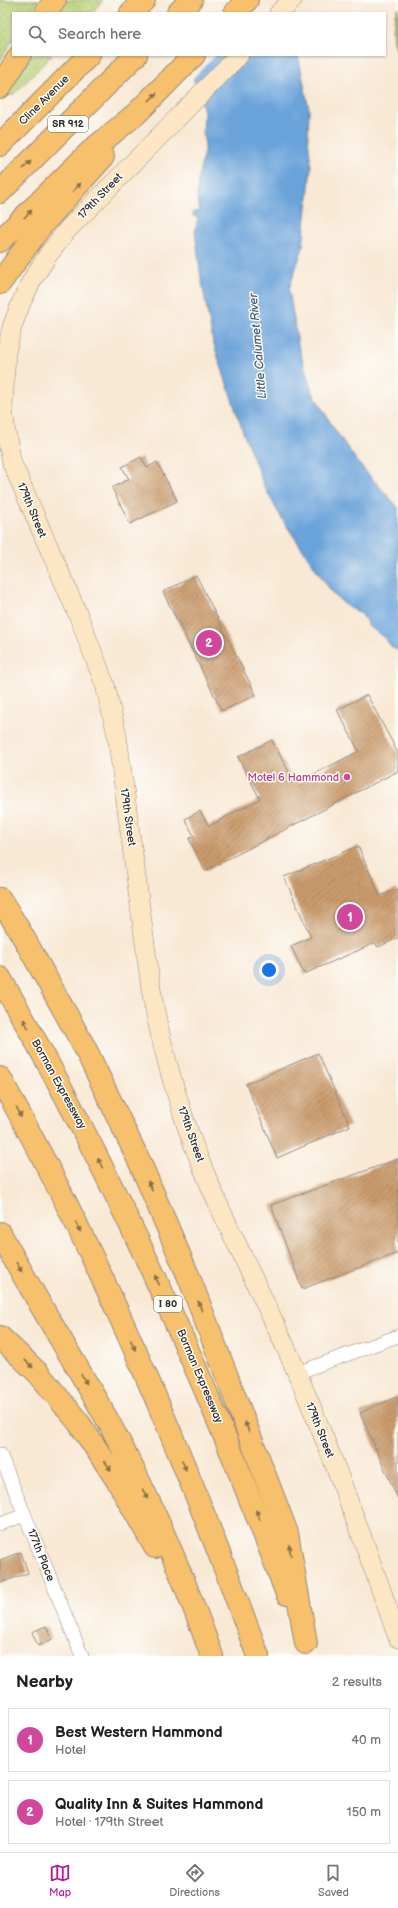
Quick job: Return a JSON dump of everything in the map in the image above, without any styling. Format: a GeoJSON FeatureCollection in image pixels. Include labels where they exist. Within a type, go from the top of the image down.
{"type":"FeatureCollection","features":[{"type":"Feature","properties":{"kind":"highway"},"geometry":{"type":"LineString","coordinates":[[47,12],[55,0]]}},
{"type":"Feature","properties":{"kind":"highway"},"geometry":{"type":"LineString","coordinates":[[132,12],[144,0]]}},
{"type":"Feature","properties":{"kind":"highway"},"geometry":{"type":"LineString","coordinates":[[179,12],[191,0]]}},
{"type":"Feature","properties":{"kind":"highway"},"geometry":{"type":"LineString","coordinates":[[236,12],[247,0]]}},
{"type":"Feature","properties":{"kind":"highway"},"geometry":{"type":"LineString","coordinates":[[0,87],[19,56]]}},
{"type":"Feature","properties":{"kind":"highway","name":"Cline Avenue"},"geometry":{"type":"LineString","coordinates":[[0,145],[88,56]]}},
{"type":"Feature","properties":{"kind":"highway","name":"SR 912"},"geometry":{"type":"LineString","coordinates":[[0,192],[135,56]]}},
{"type":"Feature","properties":{"kind":"highway"},"geometry":{"type":"LineString","coordinates":[[0,241],[93,149],[137,113],[193,56]]}},
{"type":"Feature","properties":{"kind":"highway"},"geometry":{"type":"LineString","coordinates":[[0,283],[41,226],[93,170],[137,113]]}},
{"type":"Feature","properties":{"kind":"highway"},"geometry":{"type":"LineString","coordinates":[[0,886],[21,933]]}},
{"type":"Feature","properties":{"kind":"highway"},"geometry":{"type":"LineString","coordinates":[[0,899],[21,933],[88,1055],[141,1165],[190,1280],[286,1533],[309,1650]]}},
{"type":"Feature","properties":{"kind":"highway","name":"Borman Expressway"},"geometry":{"type":"LineString","coordinates":[[0,978],[85,1132],[148,1259],[203,1382],[254,1507],[309,1650]]}},
{"type":"Feature","properties":{"kind":"highway"},"geometry":{"type":"LineString","coordinates":[[0,1078],[81,1234],[136,1352],[217,1544],[258,1656]]}},
{"type":"Feature","properties":{"kind":"highway"},"geometry":{"type":"LineString","coordinates":[[0,1233],[108,1422],[149,1501],[186,1586],[212,1656]]}},
{"type":"Feature","properties":{"kind":"highway"},"geometry":{"type":"LineString","coordinates":[[0,1337],[38,1373],[79,1423],[117,1480],[148,1534],[206,1656]]}},
{"type":"Feature","properties":{"kind":"street"},"geometry":{"type":"LineString","coordinates":[[280,12],[292,0]]}},
{"type":"Feature","properties":{"kind":"street","name":"179th Street"},"geometry":{"type":"LineString","coordinates":[[238,56],[68,229],[48,255],[32,280],[12,327],[6,353],[3,406],[6,433],[12,463],[79,618],[105,685],[116,735],[151,989],[158,1029],[167,1065],[188,1129],[215,1197],[297,1373],[365,1543],[398,1638]]}},
{"type":"Feature","properties":{"kind":"street"},"geometry":{"type":"LineString","coordinates":[[297,1373],[398,1336]]}},
{"type":"Feature","properties":{"kind":"street","name":"177th Place"},"geometry":{"type":"LineString","coordinates":[[0,1454],[82,1656]]}},
{"type":"Feature","properties":{"kind":"street"},"geometry":{"type":"LineString","coordinates":[[0,1524],[25,1515]]}},
{"type":"Feature","properties":{"kind":"green space"},"geometry":{"type":"Polygon","coordinates":[[[0,0],[39,0],[31,12],[12,12],[12,41],[0,61],[0,0]]]}},
{"type":"Feature","properties":{"kind":"green space"},"geometry":{"type":"Polygon","coordinates":[[[67,0],[103,0],[93,12],[59,12],[67,0]]]}},
{"type":"Feature","properties":{"kind":"green space"},"geometry":{"type":"Polygon","coordinates":[[[398,7],[398,53],[394,43],[393,30],[394,17],[398,7]]]}},
{"type":"Feature","properties":{"kind":"green space"},"geometry":{"type":"Polygon","coordinates":[[[30,56],[51,56],[14,94],[5,97],[30,56]]]}},
{"type":"Feature","properties":{"kind":"water","name":"Little Calumet River"},"geometry":{"type":"Polygon","coordinates":[[[186,56],[298,56],[309,109],[308,137],[311,167],[303,247],[289,289],[298,345],[311,389],[333,427],[359,464],[398,507],[398,651],[369,626],[361,613],[348,607],[333,594],[282,519],[264,486],[243,432],[213,342],[200,272],[195,231],[198,218],[193,216],[193,212],[198,212],[200,209],[197,199],[198,180],[205,147],[203,133],[204,111],[186,56]]]}},
{"type":"Feature","properties":{"kind":"pier"},"geometry":{"type":"Polygon","coordinates":[[[162,0],[269,0],[257,12],[167,12],[162,0]]]}},
{"type":"Feature","properties":{"kind":"pier"},"geometry":{"type":"Polygon","coordinates":[[[184,56],[215,56],[192,79],[184,56]]]}},
{"type":"Feature","properties":{"kind":"building"},"geometry":{"type":"Polygon","coordinates":[[[141,457],[147,468],[157,462],[177,501],[130,524],[112,488],[129,479],[122,467],[141,457]]]}},
{"type":"Feature","properties":{"kind":"building"},"geometry":{"type":"Polygon","coordinates":[[[196,575],[256,695],[222,711],[163,592],[196,575]]]}},
{"type":"Feature","properties":{"kind":"building","name":"Motel 6 Hammond"},"geometry":{"type":"Polygon","coordinates":[[[367,695],[398,753],[398,771],[205,871],[189,839],[194,836],[185,819],[200,811],[209,826],[260,799],[238,757],[272,740],[295,784],[359,751],[337,710],[367,695]]]}},
{"type":"Feature","properties":{"kind":"building"},"geometry":{"type":"Polygon","coordinates":[[[358,846],[380,896],[398,889],[398,938],[378,947],[375,943],[304,974],[291,946],[311,937],[284,877],[358,846]]]}},
{"type":"Feature","properties":{"kind":"building"},"geometry":{"type":"Polygon","coordinates":[[[318,1053],[350,1126],[277,1158],[246,1084],[318,1053]]]}},
{"type":"Feature","properties":{"kind":"building"},"geometry":{"type":"Polygon","coordinates":[[[398,1159],[398,1253],[302,1289],[271,1205],[398,1159]]]}},
{"type":"Feature","properties":{"kind":"building"},"geometry":{"type":"Polygon","coordinates":[[[398,1396],[398,1499],[360,1413],[398,1396]]]}},
{"type":"Feature","properties":{"kind":"building"},"geometry":{"type":"Polygon","coordinates":[[[21,1552],[28,1573],[0,1583],[0,1560],[21,1552]]]}},
{"type":"Feature","properties":{"kind":"building"},"geometry":{"type":"Polygon","coordinates":[[[46,1626],[52,1639],[38,1646],[32,1632],[46,1626]]]}},
{"type":"Feature","properties":{"kind":"place","name":"Quality Inn & Suites Hammond"},"geometry":{"type":"Point","coordinates":[209,643]}},
{"type":"Feature","properties":{"kind":"place","name":"Motel 6 Hammond"},"geometry":{"type":"Point","coordinates":[347,777]}},
{"type":"Feature","properties":{"kind":"place","name":"Best Western Hammond"},"geometry":{"type":"Point","coordinates":[350,917]}}]}
